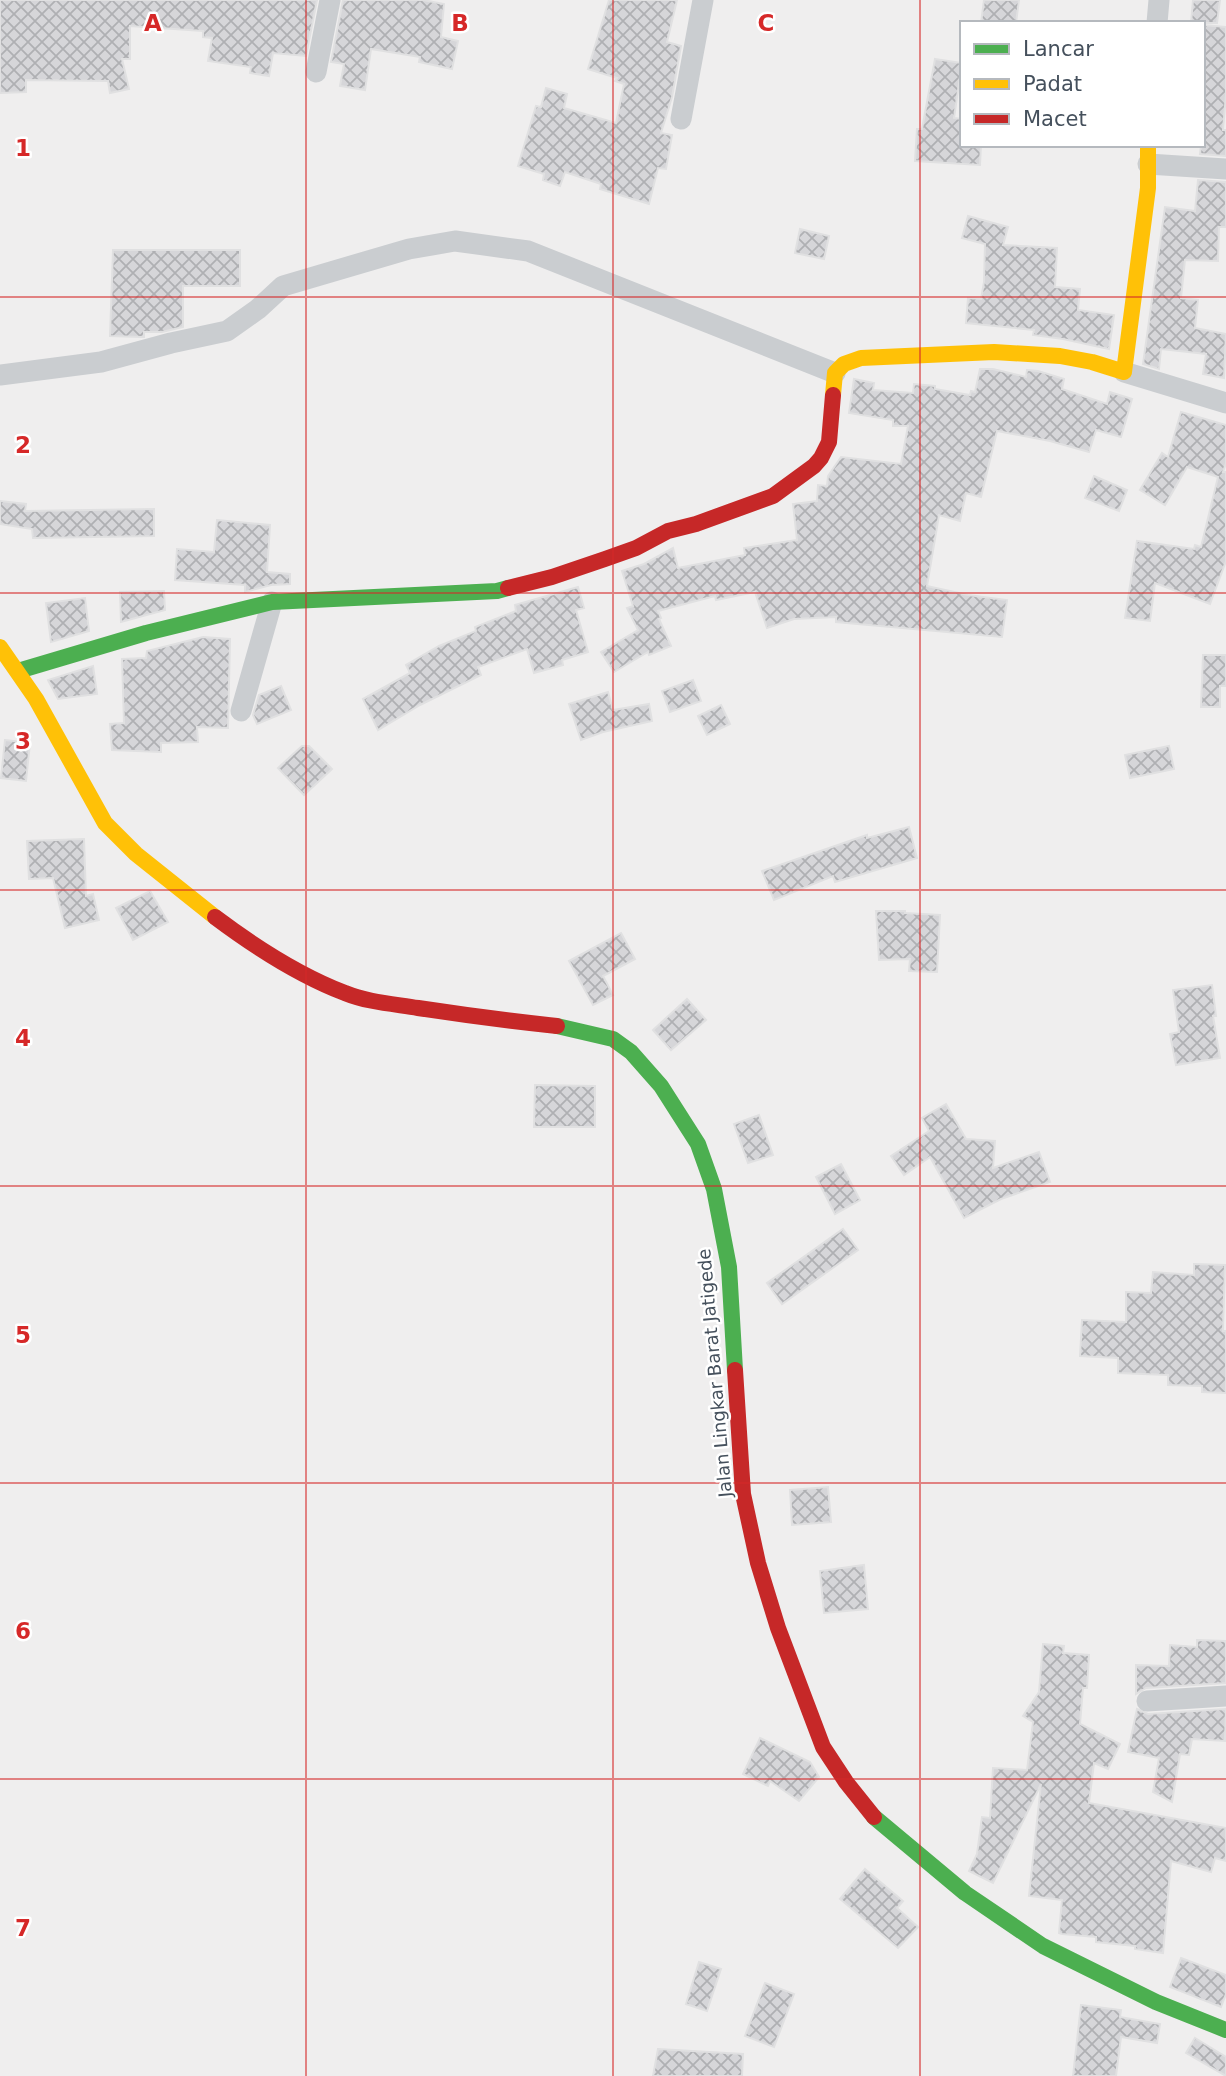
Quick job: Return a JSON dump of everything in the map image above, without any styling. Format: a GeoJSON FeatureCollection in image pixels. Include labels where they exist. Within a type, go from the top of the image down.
{"type":"FeatureCollection","features":[{"type":"Feature","properties":{"kind":"main road"},"geometry":{"type":"LineString","coordinates":[[18,671],[108,643],[272,602],[496,591],[552,577],[636,548],[667,531],[696,524],[773,496],[814,466],[829,442],[835,373],[844,364],[861,358],[1031,351],[1102,364],[1124,372],[1144,222],[1148,155]]}},
{"type":"Feature","properties":{"kind":"main road","name":"Jalan Lingkar Barat Jatigede"},"geometry":{"type":"LineString","coordinates":[[0,647],[36,699],[105,823],[136,854],[245,940],[307,976],[347,994],[457,1014],[568,1027],[613,1039],[631,1052],[661,1086],[698,1144],[714,1189],[729,1267],[743,1494],[758,1563],[778,1628],[823,1747],[873,1816],[965,1893],[1043,1946],[1156,2002],[1226,2030]]}},
{"type":"Feature","properties":{"kind":"street"},"geometry":{"type":"LineString","coordinates":[[316,72],[330,0]]}},
{"type":"Feature","properties":{"kind":"street"},"geometry":{"type":"LineString","coordinates":[[681,119],[703,0]]}},
{"type":"Feature","properties":{"kind":"street"},"geometry":{"type":"LineString","coordinates":[[1157,21],[1159,0]]}},
{"type":"Feature","properties":{"kind":"street"},"geometry":{"type":"LineString","coordinates":[[1148,155],[1226,169]]}},
{"type":"Feature","properties":{"kind":"street"},"geometry":{"type":"LineString","coordinates":[[0,375],[101,362],[171,342],[227,331],[258,309],[283,286],[409,249],[455,241],[528,251],[835,373]]}},
{"type":"Feature","properties":{"kind":"street"},"geometry":{"type":"LineString","coordinates":[[1124,372],[1226,403]]}},
{"type":"Feature","properties":{"kind":"street"},"geometry":{"type":"LineString","coordinates":[[241,711],[272,602]]}},
{"type":"Feature","properties":{"kind":"street"},"geometry":{"type":"LineString","coordinates":[[1147,1701],[1226,1696]]}},
{"type":"Feature","properties":{"kind":"building"},"geometry":{"type":"Polygon","coordinates":[[[0,0],[317,0],[306,56],[273,53],[269,76],[250,73],[251,67],[208,61],[212,38],[203,37],[203,31],[130,26],[130,59],[122,59],[129,89],[110,93],[108,81],[26,80],[26,92],[0,93],[0,0]]]}},
{"type":"Feature","properties":{"kind":"building"},"geometry":{"type":"Polygon","coordinates":[[[343,0],[423,0],[444,4],[441,37],[458,41],[452,69],[419,62],[420,57],[371,49],[365,90],[340,86],[344,64],[331,62],[343,0]]]}},
{"type":"Feature","properties":{"kind":"building"},"geometry":{"type":"Polygon","coordinates":[[[609,0],[677,0],[667,42],[681,46],[672,97],[661,133],[672,135],[666,169],[658,168],[649,204],[600,189],[601,184],[565,172],[560,186],[543,180],[544,174],[518,166],[536,106],[541,107],[546,88],[567,94],[564,108],[616,123],[624,84],[615,81],[617,78],[588,69],[609,0]]]}},
{"type":"Feature","properties":{"kind":"building"},"geometry":{"type":"Polygon","coordinates":[[[984,0],[1019,0],[1016,21],[981,21],[984,0]]]}},
{"type":"Feature","properties":{"kind":"building"},"geometry":{"type":"Polygon","coordinates":[[[1193,0],[1220,0],[1217,23],[1191,21],[1193,0]]]}},
{"type":"Feature","properties":{"kind":"building"},"geometry":{"type":"Polygon","coordinates":[[[1205,25],[1226,27],[1223,130],[1226,130],[1226,156],[1200,154],[1201,147],[1205,147],[1205,25]]]}},
{"type":"Feature","properties":{"kind":"building"},"geometry":{"type":"Polygon","coordinates":[[[935,59],[960,63],[954,118],[960,119],[960,147],[981,147],[980,165],[915,161],[917,129],[922,129],[935,59]]]}},
{"type":"Feature","properties":{"kind":"building"},"geometry":{"type":"Polygon","coordinates":[[[1198,180],[1226,182],[1226,227],[1219,227],[1218,261],[1185,260],[1181,298],[1198,300],[1195,328],[1226,334],[1224,378],[1203,374],[1206,354],[1161,349],[1159,369],[1143,364],[1165,207],[1195,211],[1198,180]]]}},
{"type":"Feature","properties":{"kind":"building"},"geometry":{"type":"Polygon","coordinates":[[[968,216],[1008,227],[1003,245],[1057,248],[1055,287],[1080,289],[1078,310],[1114,315],[1109,349],[1033,335],[1034,330],[966,323],[968,298],[981,299],[985,244],[962,238],[968,216]]]}},
{"type":"Feature","properties":{"kind":"building"},"geometry":{"type":"Polygon","coordinates":[[[800,229],[829,236],[824,259],[795,253],[800,229]]]}},
{"type":"Feature","properties":{"kind":"building"},"geometry":{"type":"Polygon","coordinates":[[[113,250],[240,250],[240,286],[183,286],[183,327],[162,332],[144,332],[144,337],[110,336],[113,250]]]}},
{"type":"Feature","properties":{"kind":"building"},"geometry":{"type":"Polygon","coordinates":[[[980,369],[993,369],[1026,377],[1027,370],[1038,371],[1064,379],[1062,389],[1107,404],[1110,392],[1132,399],[1121,437],[1096,430],[1089,452],[997,431],[981,497],[966,493],[960,521],[939,515],[927,586],[1007,600],[1002,637],[836,622],[836,617],[794,619],[767,628],[755,592],[716,600],[715,596],[658,611],[671,646],[649,655],[648,652],[614,672],[601,652],[638,630],[627,608],[633,606],[622,571],[644,564],[673,548],[678,568],[745,555],[744,548],[797,540],[793,504],[817,501],[818,485],[827,486],[828,476],[841,457],[901,464],[908,426],[893,426],[893,420],[849,413],[854,379],[874,383],[873,390],[913,393],[914,384],[970,395],[971,391],[975,392],[980,369]]]}},
{"type":"Feature","properties":{"kind":"building"},"geometry":{"type":"Polygon","coordinates":[[[1181,412],[1226,425],[1226,463],[1223,472],[1226,472],[1226,561],[1210,604],[1155,583],[1150,621],[1125,618],[1137,541],[1194,549],[1195,545],[1201,547],[1218,477],[1187,467],[1165,505],[1140,490],[1162,453],[1168,457],[1181,412]]]}},
{"type":"Feature","properties":{"kind":"building"},"geometry":{"type":"Polygon","coordinates":[[[1094,476],[1127,490],[1119,511],[1085,498],[1094,476]]]}},
{"type":"Feature","properties":{"kind":"building"},"geometry":{"type":"Polygon","coordinates":[[[0,501],[26,504],[25,511],[154,509],[154,536],[33,538],[32,529],[0,524],[0,501]]]}},
{"type":"Feature","properties":{"kind":"building"},"geometry":{"type":"Polygon","coordinates":[[[217,520],[270,525],[267,572],[290,574],[290,584],[271,585],[245,592],[245,585],[175,580],[177,549],[214,552],[217,520]]]}},
{"type":"Feature","properties":{"kind":"building"},"geometry":{"type":"Polygon","coordinates":[[[578,587],[584,608],[576,610],[588,652],[562,660],[563,665],[534,673],[527,649],[478,667],[481,675],[420,705],[378,730],[363,699],[410,673],[406,665],[439,646],[476,631],[475,627],[516,611],[515,605],[578,587]]]}},
{"type":"Feature","properties":{"kind":"building"},"geometry":{"type":"Polygon","coordinates":[[[164,591],[165,610],[121,622],[120,592],[164,591]]]}},
{"type":"Feature","properties":{"kind":"building"},"geometry":{"type":"Polygon","coordinates":[[[85,598],[89,631],[51,642],[46,603],[85,598]]]}},
{"type":"Feature","properties":{"kind":"building"},"geometry":{"type":"Polygon","coordinates":[[[203,637],[230,639],[228,728],[197,727],[198,742],[161,743],[161,752],[112,750],[110,724],[124,723],[122,659],[146,658],[147,651],[203,637]]]}},
{"type":"Feature","properties":{"kind":"building"},"geometry":{"type":"Polygon","coordinates":[[[1203,655],[1226,655],[1226,686],[1220,686],[1220,707],[1201,707],[1203,655]]]}},
{"type":"Feature","properties":{"kind":"building"},"geometry":{"type":"Polygon","coordinates":[[[93,666],[97,694],[58,699],[48,680],[93,666]]]}},
{"type":"Feature","properties":{"kind":"building"},"geometry":{"type":"Polygon","coordinates":[[[693,680],[701,701],[670,712],[662,691],[693,680]]]}},
{"type":"Feature","properties":{"kind":"building"},"geometry":{"type":"Polygon","coordinates":[[[281,686],[291,710],[257,724],[253,715],[259,695],[281,686]]]}},
{"type":"Feature","properties":{"kind":"building"},"geometry":{"type":"Polygon","coordinates":[[[608,692],[613,710],[649,704],[652,721],[581,740],[569,704],[608,692]]]}},
{"type":"Feature","properties":{"kind":"building"},"geometry":{"type":"Polygon","coordinates":[[[721,705],[730,724],[707,735],[698,716],[721,705]]]}},
{"type":"Feature","properties":{"kind":"building"},"geometry":{"type":"Polygon","coordinates":[[[5,740],[30,743],[26,781],[1,778],[5,740]]]}},
{"type":"Feature","properties":{"kind":"building"},"geometry":{"type":"Polygon","coordinates":[[[302,746],[309,746],[332,769],[304,795],[278,768],[302,746]]]}},
{"type":"Feature","properties":{"kind":"building"},"geometry":{"type":"Polygon","coordinates":[[[1169,746],[1174,769],[1130,778],[1125,755],[1169,746]]]}},
{"type":"Feature","properties":{"kind":"building"},"geometry":{"type":"Polygon","coordinates":[[[909,827],[917,858],[835,882],[833,876],[774,900],[762,871],[867,835],[867,838],[909,827]]]}},
{"type":"Feature","properties":{"kind":"building"},"geometry":{"type":"Polygon","coordinates":[[[84,839],[86,896],[93,894],[99,920],[65,928],[53,878],[29,879],[27,841],[84,839]]]}},
{"type":"Feature","properties":{"kind":"building"},"geometry":{"type":"Polygon","coordinates":[[[150,891],[168,922],[133,940],[116,908],[150,891]]]}},
{"type":"Feature","properties":{"kind":"building"},"geometry":{"type":"Polygon","coordinates":[[[876,911],[940,915],[937,972],[909,971],[910,959],[879,960],[876,911]]]}},
{"type":"Feature","properties":{"kind":"building"},"geometry":{"type":"Polygon","coordinates":[[[621,933],[635,959],[603,976],[613,995],[593,1005],[569,961],[621,933]]]}},
{"type":"Feature","properties":{"kind":"building"},"geometry":{"type":"Polygon","coordinates":[[[1212,985],[1216,1016],[1213,1016],[1220,1058],[1176,1065],[1170,1034],[1179,1032],[1173,990],[1212,985]]]}},
{"type":"Feature","properties":{"kind":"building"},"geometry":{"type":"Polygon","coordinates":[[[687,999],[706,1020],[671,1050],[653,1030],[687,999]]]}},
{"type":"Feature","properties":{"kind":"building"},"geometry":{"type":"Polygon","coordinates":[[[535,1085],[595,1086],[595,1127],[534,1127],[535,1085]]]}},
{"type":"Feature","properties":{"kind":"building"},"geometry":{"type":"Polygon","coordinates":[[[946,1104],[966,1139],[995,1141],[993,1168],[1039,1152],[1050,1182],[1001,1199],[964,1218],[930,1157],[904,1175],[891,1156],[929,1131],[922,1118],[946,1104]]]}},
{"type":"Feature","properties":{"kind":"building"},"geometry":{"type":"Polygon","coordinates":[[[759,1115],[773,1155],[748,1163],[734,1124],[759,1115]]]}},
{"type":"Feature","properties":{"kind":"building"},"geometry":{"type":"Polygon","coordinates":[[[841,1164],[860,1200],[835,1214],[816,1177],[841,1164]]]}},
{"type":"Feature","properties":{"kind":"building"},"geometry":{"type":"Polygon","coordinates":[[[843,1229],[858,1250],[782,1304],[767,1283],[843,1229]]]}},
{"type":"Feature","properties":{"kind":"building"},"geometry":{"type":"Polygon","coordinates":[[[1194,1264],[1225,1265],[1223,1331],[1226,1331],[1226,1393],[1202,1392],[1202,1386],[1168,1385],[1168,1375],[1118,1373],[1118,1358],[1080,1356],[1082,1320],[1126,1322],[1126,1292],[1151,1293],[1153,1272],[1194,1275],[1194,1264]]]}},
{"type":"Feature","properties":{"kind":"building"},"geometry":{"type":"Polygon","coordinates":[[[828,1487],[831,1522],[792,1525],[790,1490],[828,1487]]]}},
{"type":"Feature","properties":{"kind":"building"},"geometry":{"type":"Polygon","coordinates":[[[864,1565],[868,1609],[824,1613],[820,1571],[864,1565]]]}},
{"type":"Feature","properties":{"kind":"building"},"geometry":{"type":"Polygon","coordinates":[[[1197,1640],[1226,1641],[1226,1683],[1146,1688],[1136,1694],[1136,1665],[1169,1666],[1170,1645],[1197,1647],[1197,1640]]]}},
{"type":"Feature","properties":{"kind":"building"},"geometry":{"type":"Polygon","coordinates":[[[1043,1644],[1064,1646],[1063,1653],[1089,1655],[1087,1688],[1083,1688],[1080,1724],[1120,1744],[1108,1769],[1094,1763],[1089,1803],[1226,1828],[1226,1861],[1215,1858],[1211,1872],[1171,1861],[1163,1953],[1135,1949],[1135,1946],[1096,1942],[1096,1937],[1059,1933],[1062,1900],[1029,1896],[1041,1784],[993,1883],[969,1871],[977,1854],[982,1817],[990,1818],[993,1768],[1027,1770],[1033,1722],[1023,1716],[1039,1692],[1043,1644]]]}},
{"type":"Feature","properties":{"kind":"building"},"geometry":{"type":"Polygon","coordinates":[[[1137,1709],[1148,1714],[1226,1709],[1225,1741],[1192,1739],[1189,1755],[1180,1754],[1172,1802],[1153,1792],[1159,1758],[1128,1752],[1137,1709]]]}},
{"type":"Feature","properties":{"kind":"building"},"geometry":{"type":"Polygon","coordinates":[[[760,1738],[810,1762],[819,1777],[799,1801],[770,1781],[768,1786],[743,1774],[760,1738]]]}},
{"type":"Feature","properties":{"kind":"building"},"geometry":{"type":"Polygon","coordinates":[[[865,1869],[903,1901],[897,1908],[918,1927],[898,1948],[840,1899],[865,1869]]]}},
{"type":"Feature","properties":{"kind":"building"},"geometry":{"type":"Polygon","coordinates":[[[1181,1958],[1226,1975],[1226,1994],[1221,2007],[1170,1987],[1181,1958]]]}},
{"type":"Feature","properties":{"kind":"building"},"geometry":{"type":"Polygon","coordinates":[[[699,1962],[721,1969],[707,2011],[686,2004],[699,1962]]]}},
{"type":"Feature","properties":{"kind":"building"},"geometry":{"type":"Polygon","coordinates":[[[765,1983],[794,1994],[774,2047],[745,2036],[765,1983]]]}},
{"type":"Feature","properties":{"kind":"building"},"geometry":{"type":"Polygon","coordinates":[[[1081,2005],[1121,2010],[1120,2017],[1160,2024],[1157,2043],[1121,2037],[1116,2076],[1073,2076],[1081,2005]]]}},
{"type":"Feature","properties":{"kind":"building"},"geometry":{"type":"Polygon","coordinates":[[[1195,2038],[1226,2057],[1226,2076],[1186,2053],[1195,2038]]]}},
{"type":"Feature","properties":{"kind":"building"},"geometry":{"type":"Polygon","coordinates":[[[658,2049],[743,2054],[742,2076],[653,2076],[658,2049]]]}},
{"type":"Feature","properties":{"kind":"traffic: fast"},"geometry":{"type":"LineString","coordinates":[[18,671],[146,633],[272,602],[497,591],[508,588]]}},
{"type":"Feature","properties":{"kind":"traffic: fast"},"geometry":{"type":"LineString","coordinates":[[557,1026],[613,1039],[631,1052],[661,1086],[698,1144],[714,1189],[729,1267],[735,1370]]}},
{"type":"Feature","properties":{"kind":"traffic: fast"},"geometry":{"type":"LineString","coordinates":[[874,1817],[965,1893],[1043,1946],[1156,2002],[1226,2030]]}},
{"type":"Feature","properties":{"kind":"traffic: slow"},"geometry":{"type":"LineString","coordinates":[[833,395],[835,373],[844,364],[861,358],[994,352],[1060,356],[1124,372],[1148,188],[1148,147]]}},
{"type":"Feature","properties":{"kind":"traffic: slow"},"geometry":{"type":"LineString","coordinates":[[0,647],[36,699],[105,823],[136,854],[215,917]]}},
{"type":"Feature","properties":{"kind":"traffic: jam"},"geometry":{"type":"LineString","coordinates":[[508,588],[605,559],[636,548],[668,531],[696,524],[773,496],[821,458],[829,442],[833,395]]}},
{"type":"Feature","properties":{"kind":"traffic: jam"},"geometry":{"type":"LineString","coordinates":[[215,917],[294,969],[353,996],[435,1011],[557,1026]]}},
{"type":"Feature","properties":{"kind":"traffic: jam"},"geometry":{"type":"LineString","coordinates":[[735,1370],[743,1494],[758,1563],[778,1628],[823,1747],[874,1817]]}}]}
